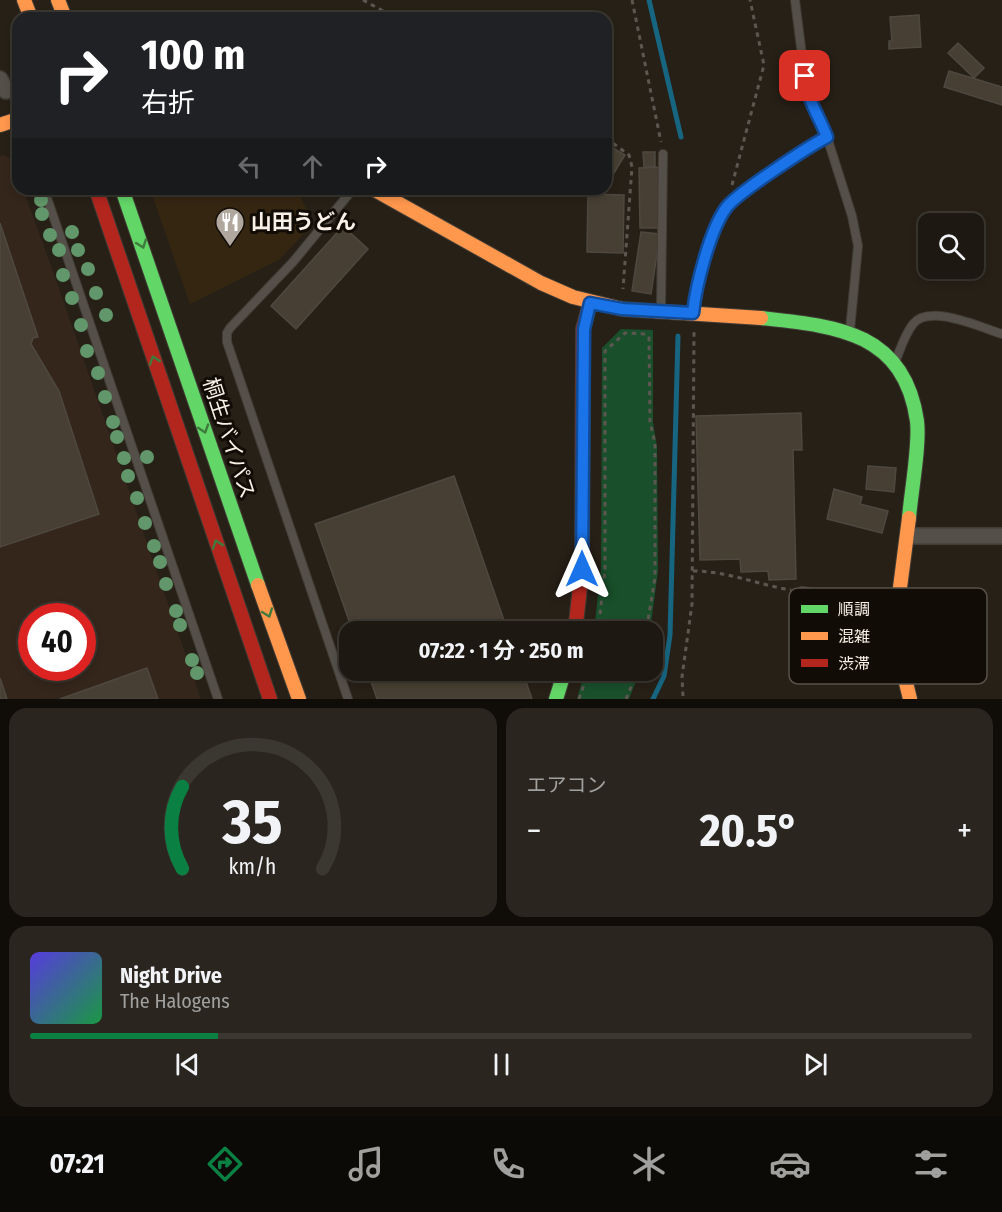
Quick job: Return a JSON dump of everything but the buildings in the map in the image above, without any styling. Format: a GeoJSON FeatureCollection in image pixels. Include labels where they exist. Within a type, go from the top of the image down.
{"type":"FeatureCollection","features":[{"type":"Feature","properties":{"kind":"main road"},"geometry":{"type":"LineString","coordinates":[[98,195],[270,699]]}},
{"type":"Feature","properties":{"kind":"main road","name":"桐生バイパス"},"geometry":{"type":"LineString","coordinates":[[124,195],[162,300],[226,498],[299,699]]}},
{"type":"Feature","properties":{"kind":"main road"},"geometry":{"type":"LineString","coordinates":[[384,195],[541,283],[590,303],[622,309],[661,311],[693,320],[818,324],[849,331],[869,341],[894,363],[910,393],[917,423],[908,536],[900,588]]}},
{"type":"Feature","properties":{"kind":"main road"},"geometry":{"type":"LineString","coordinates":[[575,621],[582,569],[584,329],[590,303]]}},
{"type":"Feature","properties":{"kind":"main road"},"geometry":{"type":"LineString","coordinates":[[556,699],[562,681]]}},
{"type":"Feature","properties":{"kind":"main road"},"geometry":{"type":"LineString","coordinates":[[906,684],[910,699]]}},
{"type":"Feature","properties":{"kind":"street"},"geometry":{"type":"LineString","coordinates":[[908,536],[1002,536]]}},
{"type":"Feature","properties":{"kind":"lane"},"geometry":{"type":"LineString","coordinates":[[795,0],[807,95],[827,137],[852,216],[858,246],[849,331]]}},
{"type":"Feature","properties":{"kind":"lane"},"geometry":{"type":"LineString","coordinates":[[693,320],[699,278],[726,208],[739,195],[827,137]]}},
{"type":"Feature","properties":{"kind":"lane"},"geometry":{"type":"LineString","coordinates":[[661,311],[663,154]]}},
{"type":"Feature","properties":{"kind":"lane"},"geometry":{"type":"LineString","coordinates":[[46,195],[218,699]]}},
{"type":"Feature","properties":{"kind":"lane"},"geometry":{"type":"LineString","coordinates":[[348,195],[293,262],[230,328],[227,342],[348,699]]}},
{"type":"Feature","properties":{"kind":"lane"},"geometry":{"type":"LineString","coordinates":[[894,363],[912,324],[920,318],[945,316],[1002,334]]}},
{"type":"Feature","properties":{"kind":"path"},"geometry":{"type":"LineString","coordinates":[[363,0],[385,12]]}},
{"type":"Feature","properties":{"kind":"path"},"geometry":{"type":"LineString","coordinates":[[632,0],[663,154]]}},
{"type":"Feature","properties":{"kind":"path"},"geometry":{"type":"LineString","coordinates":[[726,208],[764,65],[750,0]]}},
{"type":"Feature","properties":{"kind":"path"},"geometry":{"type":"LineString","coordinates":[[612,142],[629,155],[632,167],[622,309]]}},
{"type":"Feature","properties":{"kind":"path"},"geometry":{"type":"LineString","coordinates":[[683,696],[682,677],[691,627],[693,571],[693,320]]}},
{"type":"Feature","properties":{"kind":"path"},"geometry":{"type":"LineString","coordinates":[[599,621],[605,569],[605,351],[625,333],[646,334],[649,338],[650,422],[655,443],[655,578],[648,621]]}},
{"type":"Feature","properties":{"kind":"path"},"geometry":{"type":"LineString","coordinates":[[693,571],[748,579],[789,590]]}},
{"type":"Feature","properties":{"kind":"path"},"geometry":{"type":"LineString","coordinates":[[579,699],[585,681]]}},
{"type":"Feature","properties":{"kind":"path"},"geometry":{"type":"LineString","coordinates":[[626,699],[633,681]]}},
{"type":"Feature","properties":{"kind":"shaded area"},"geometry":{"type":"Polygon","coordinates":[[[4,155],[12,159],[12,195],[25,195],[201,699],[0,699],[0,156],[4,155]]]}},
{"type":"Feature","properties":{"kind":"shaded area","name":"山田うどん"},"geometry":{"type":"Polygon","coordinates":[[[152,195],[300,195],[313,224],[280,259],[190,304],[152,195]]]}},
{"type":"Feature","properties":{"kind":"green space"},"geometry":{"type":"Polygon","coordinates":[[[621,329],[653,330],[653,422],[657,447],[658,571],[651,621],[595,621],[601,567],[602,348],[621,329]]]}},
{"type":"Feature","properties":{"kind":"green space"},"geometry":{"type":"Polygon","coordinates":[[[582,681],[636,681],[629,699],[577,699],[582,681]]]}},
{"type":"Feature","properties":{"kind":"waterway"},"geometry":{"type":"LineString","coordinates":[[649,0],[681,137]]}},
{"type":"Feature","properties":{"kind":"waterway"},"geometry":{"type":"LineString","coordinates":[[653,699],[664,676],[670,635],[678,336]]}},
{"type":"Feature","properties":{"kind":"traffic: fast"},"geometry":{"type":"LineString","coordinates":[[124,195],[258,585]]}},
{"type":"Feature","properties":{"kind":"traffic: fast"},"geometry":{"type":"LineString","coordinates":[[761,318],[839,330],[862,339],[881,351],[898,368],[910,391],[918,431],[909,518]]}},
{"type":"Feature","properties":{"kind":"traffic: fast"},"geometry":{"type":"LineString","coordinates":[[556,699],[562,681]]}},
{"type":"Feature","properties":{"kind":"traffic: slow"},"geometry":{"type":"LineString","coordinates":[[24,0],[29,12]]}},
{"type":"Feature","properties":{"kind":"traffic: slow"},"geometry":{"type":"LineString","coordinates":[[58,0],[63,12]]}},
{"type":"Feature","properties":{"kind":"traffic: slow"},"geometry":{"type":"LineString","coordinates":[[0,125],[12,121]]}},
{"type":"Feature","properties":{"kind":"traffic: slow"},"geometry":{"type":"LineString","coordinates":[[384,195],[541,283],[573,297],[622,309],[761,318]]}},
{"type":"Feature","properties":{"kind":"traffic: slow"},"geometry":{"type":"LineString","coordinates":[[900,588],[909,518]]}},
{"type":"Feature","properties":{"kind":"traffic: slow"},"geometry":{"type":"LineString","coordinates":[[258,585],[299,699]]}},
{"type":"Feature","properties":{"kind":"traffic: slow"},"geometry":{"type":"LineString","coordinates":[[906,684],[910,699]]}},
{"type":"Feature","properties":{"kind":"traffic: jam"},"geometry":{"type":"LineString","coordinates":[[98,195],[270,699]]}},
{"type":"Feature","properties":{"kind":"traffic: jam"},"geometry":{"type":"LineString","coordinates":[[576,621],[582,569],[583,329],[590,303]]}},
{"type":"Feature","properties":{"kind":"place","name":"山田うどん"},"geometry":{"type":"Point","coordinates":[230,248]}},
{"type":"Feature","properties":{"kind":"route"},"geometry":{"type":"LineString","coordinates":[[582,569],[584,329],[590,303],[622,309],[693,313],[702,267],[726,208],[739,195],[827,137],[819,117],[811,107],[805,76]]}}]}
